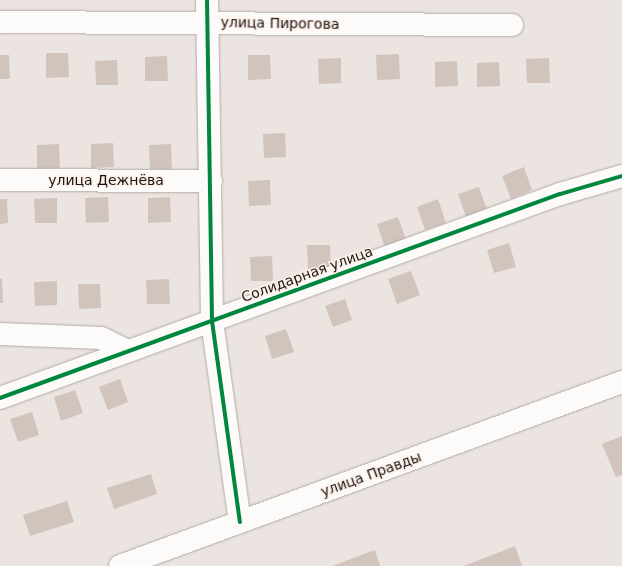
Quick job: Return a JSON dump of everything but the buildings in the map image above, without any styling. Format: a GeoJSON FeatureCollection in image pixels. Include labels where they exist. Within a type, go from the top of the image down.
{"type":"FeatureCollection","features":[{"type":"Feature","properties":{"kind":"street"},"geometry":{"type":"LineString","coordinates":[[207,0],[212,321],[240,522]]}},
{"type":"Feature","properties":{"kind":"street","name":"улица Пирогова"},"geometry":{"type":"LineString","coordinates":[[0,22],[207,22],[512,25]]}},
{"type":"Feature","properties":{"kind":"street","name":"Солидарная улица"},"geometry":{"type":"LineString","coordinates":[[0,398],[560,194],[622,176]]}},
{"type":"Feature","properties":{"kind":"street","name":"улица Дежнёва"},"geometry":{"type":"LineString","coordinates":[[0,180],[211,181]]}},
{"type":"Feature","properties":{"kind":"street"},"geometry":{"type":"LineString","coordinates":[[0,334],[100,338],[128,351]]}},
{"type":"Feature","properties":{"kind":"street","name":"улица Правды"},"geometry":{"type":"LineString","coordinates":[[120,566],[622,382]]}},
{"type":"Feature","properties":{"kind":"cycle path"},"geometry":{"type":"LineString","coordinates":[[207,0],[212,321],[240,522]]}},
{"type":"Feature","properties":{"kind":"cycle path"},"geometry":{"type":"LineString","coordinates":[[0,398],[560,194],[622,176]]}}]}
